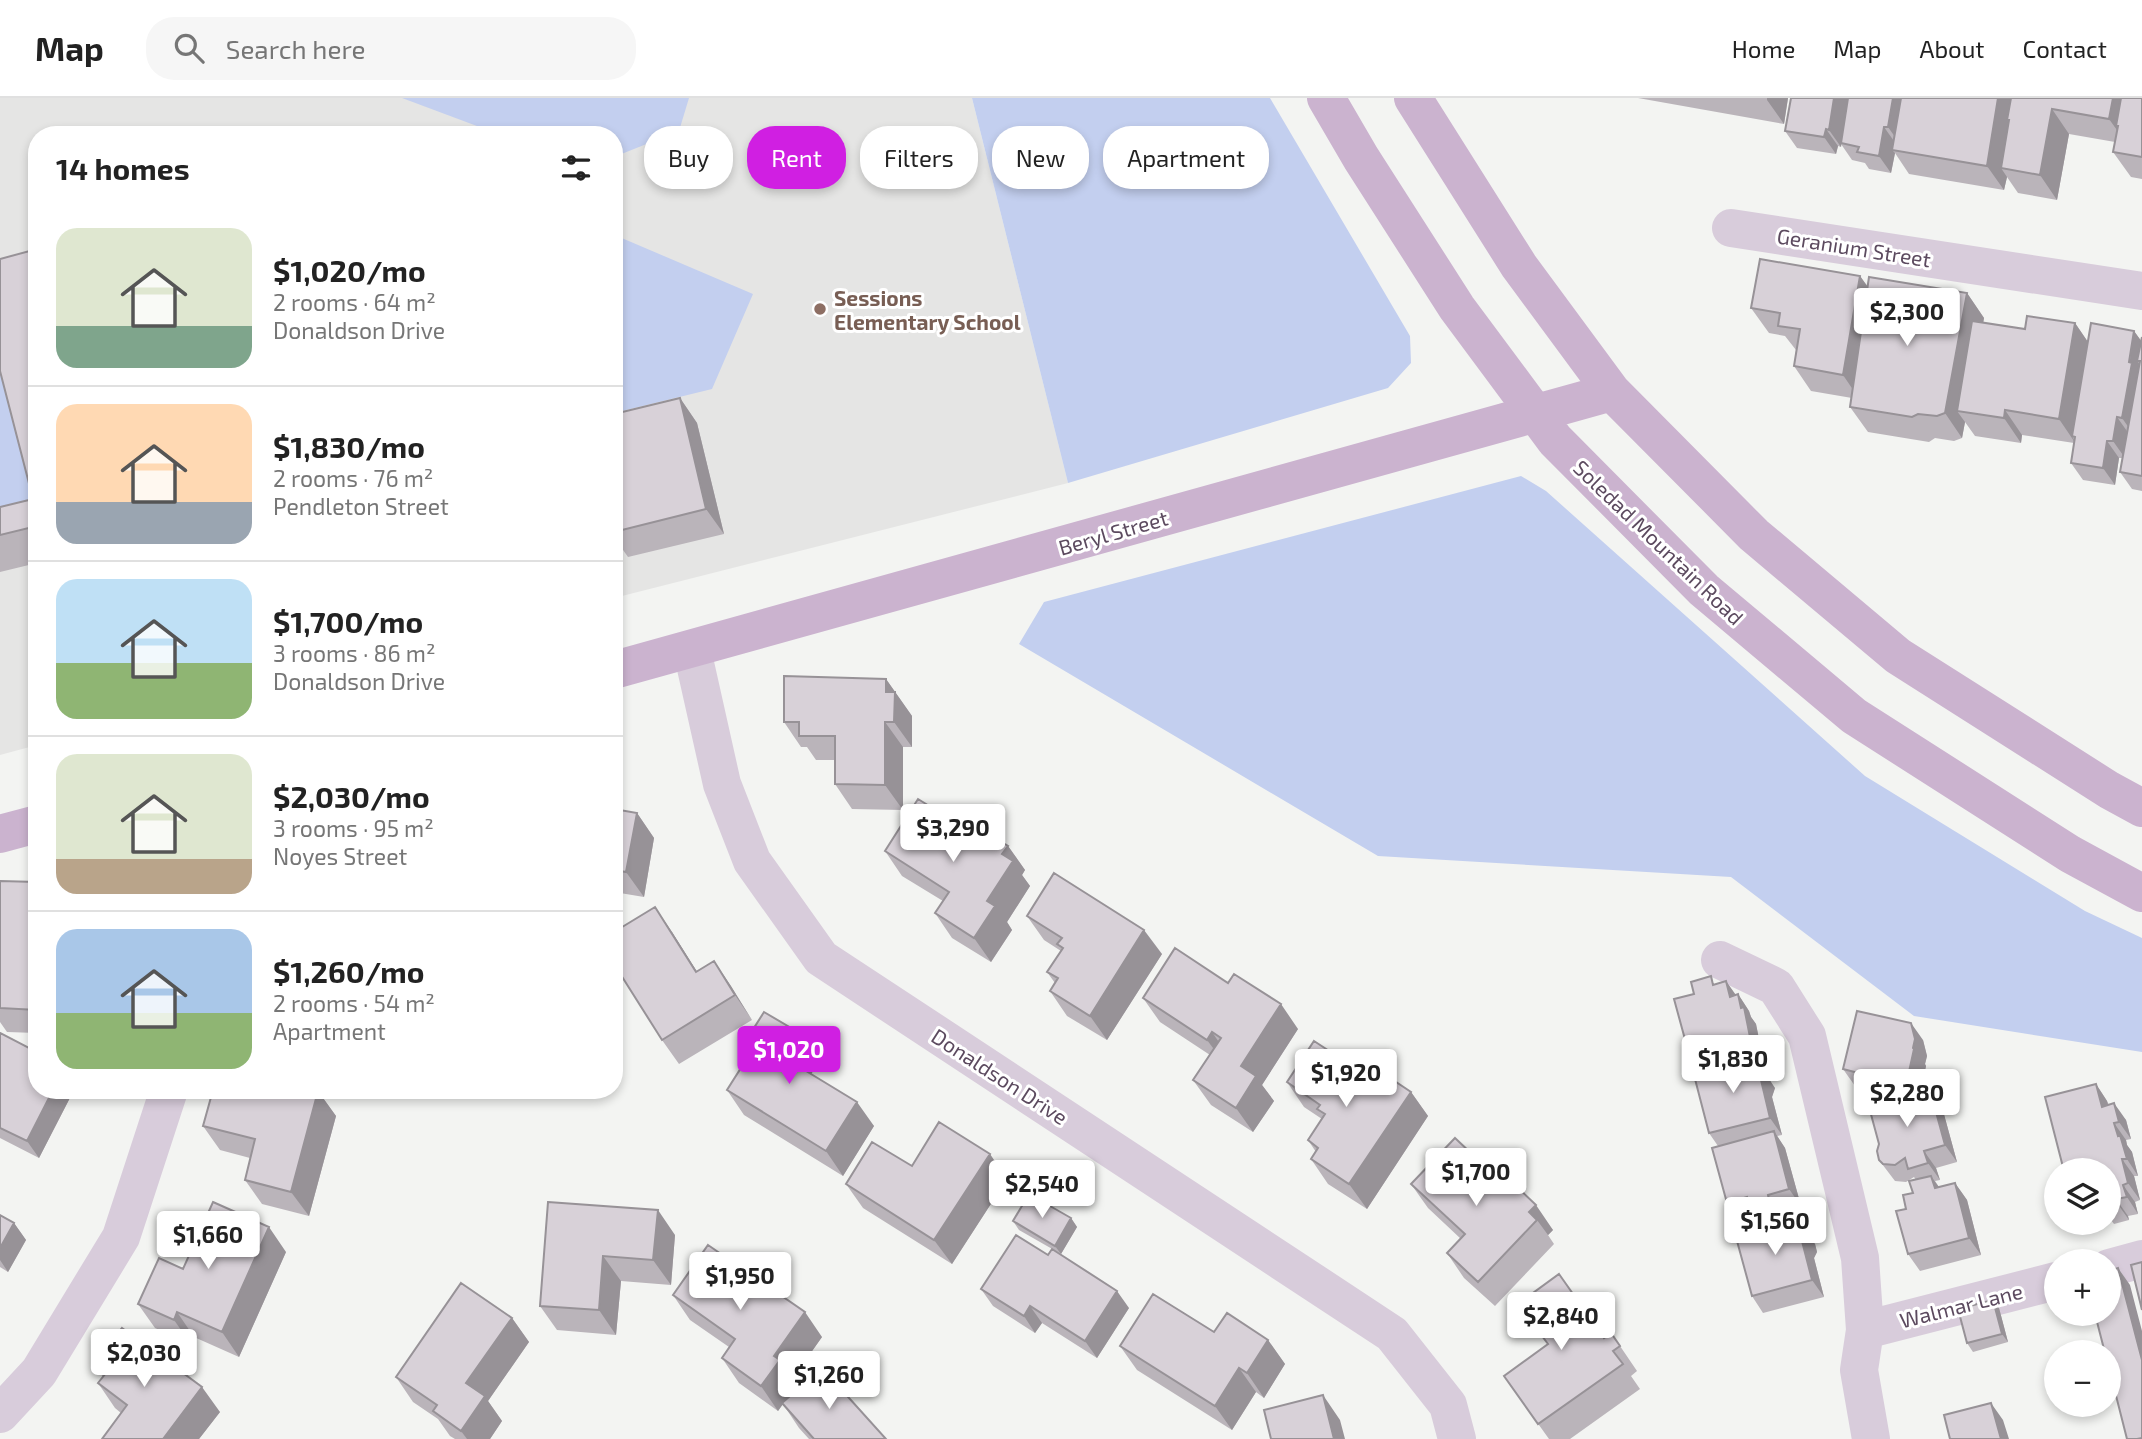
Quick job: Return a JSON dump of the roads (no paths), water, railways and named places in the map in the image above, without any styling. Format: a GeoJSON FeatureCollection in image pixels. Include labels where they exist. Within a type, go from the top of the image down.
{"type":"FeatureCollection","features":[{"type":"Feature","properties":{"kind":"main road","name":"Soledad Mountain Road"},"geometry":{"type":"LineString","coordinates":[[1326,98],[1457,308],[1535,414],[1555,440],[1704,590],[1854,716],[2070,854],[2142,893]]}},
{"type":"Feature","properties":{"kind":"main road"},"geometry":{"type":"LineString","coordinates":[[1413,98],[1519,266],[1612,392],[1754,535],[1898,656],[2109,790],[2142,808]]}},
{"type":"Feature","properties":{"kind":"main road","name":"Beryl Street"},"geometry":{"type":"LineString","coordinates":[[623,668],[1612,392]]}},
{"type":"Feature","properties":{"kind":"main road"},"geometry":{"type":"LineString","coordinates":[[0,834],[28,826]]}},
{"type":"Feature","properties":{"kind":"street","name":"Geranium Street"},"geometry":{"type":"LineString","coordinates":[[1731,228],[2142,291]]}},
{"type":"Feature","properties":{"kind":"street","name":"Donaldson Drive"},"geometry":{"type":"LineString","coordinates":[[692,650],[722,784],[752,861],[821,958],[1392,1334],[1448,1405],[1457,1439]]}},
{"type":"Feature","properties":{"kind":"street"},"geometry":{"type":"LineString","coordinates":[[1720,960],[1776,987],[1807,1036],[1860,1258],[1865,1330],[1859,1370],[1871,1439]]}},
{"type":"Feature","properties":{"kind":"street"},"geometry":{"type":"LineString","coordinates":[[0,1414],[40,1372],[121,1237],[166,1099]]}},
{"type":"Feature","properties":{"kind":"street"},"geometry":{"type":"LineString","coordinates":[[2121,1265],[2142,1259]]}},
{"type":"Feature","properties":{"kind":"street","name":"Walmar Lane"},"geometry":{"type":"LineString","coordinates":[[1865,1330],[2044,1284]]}},
{"type":"Feature","properties":{"kind":"place","name":"Sessions Elementary School"},"geometry":{"type":"Point","coordinates":[820,309]}}]}
